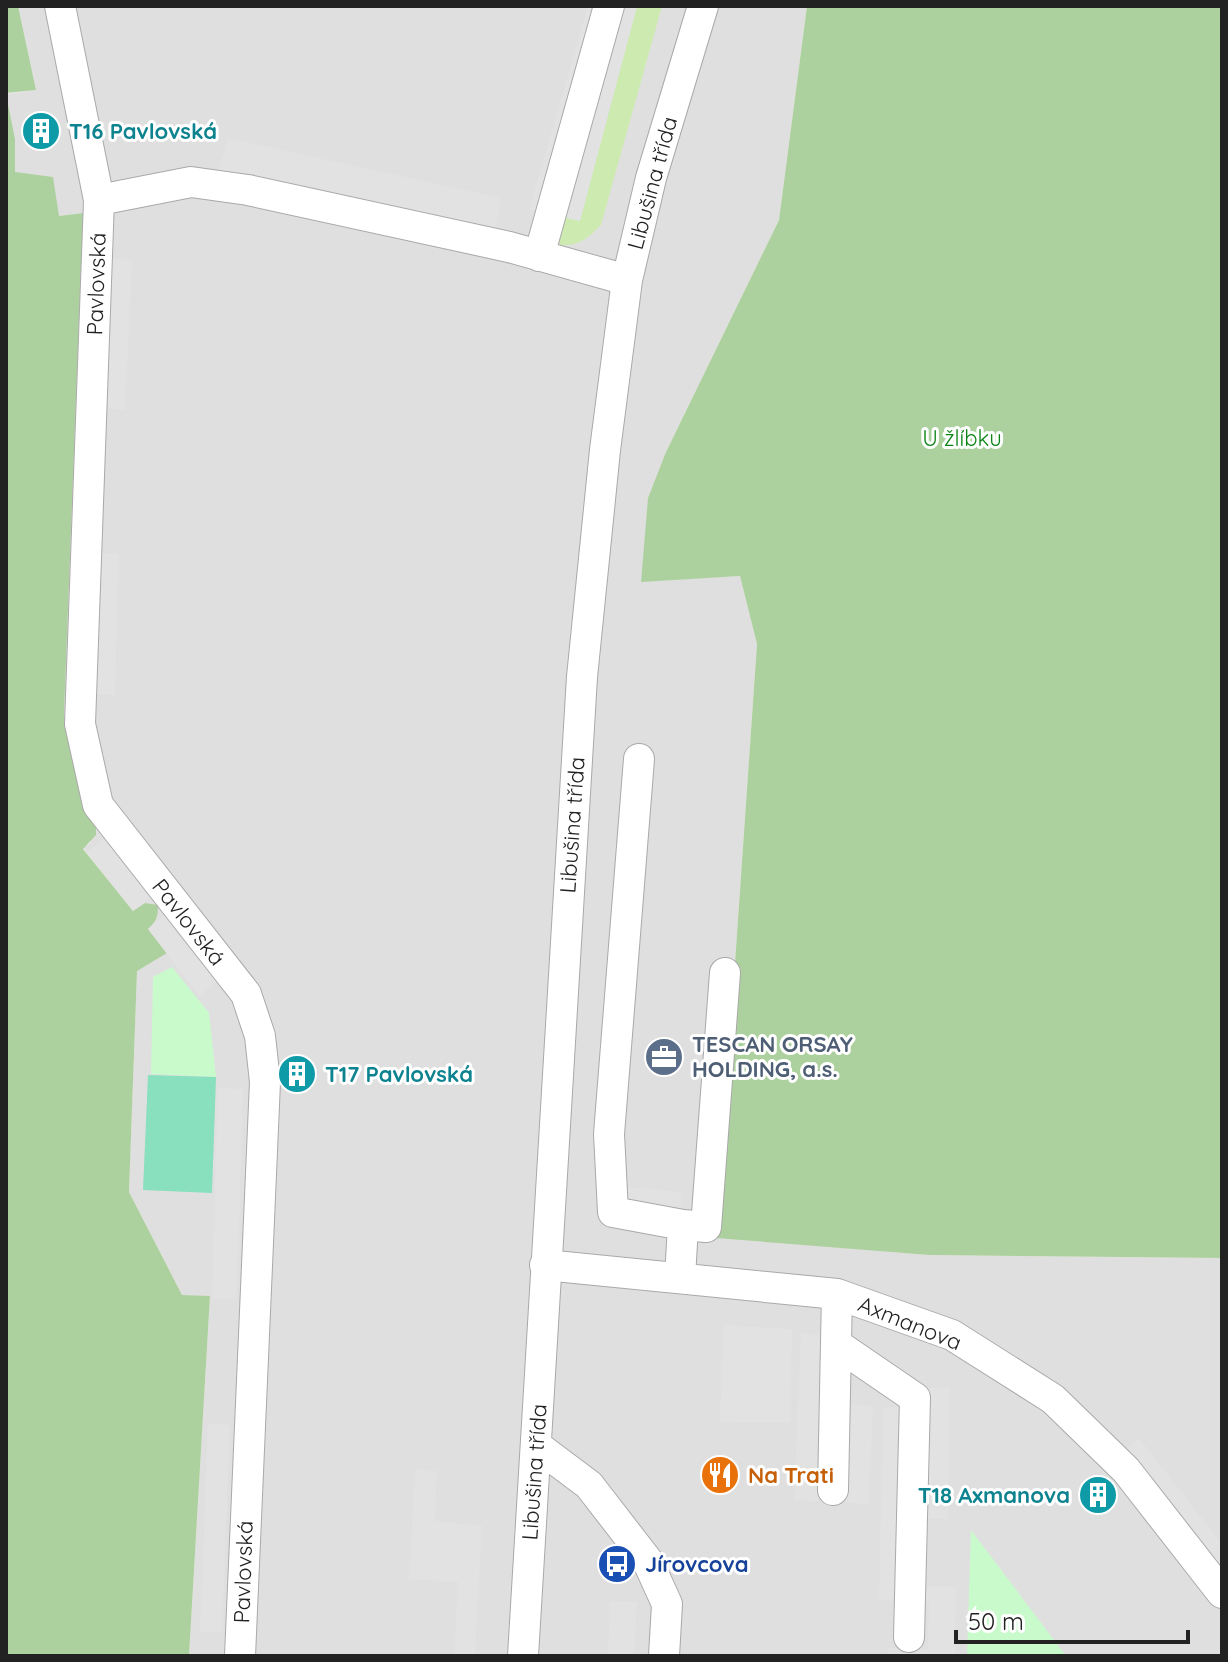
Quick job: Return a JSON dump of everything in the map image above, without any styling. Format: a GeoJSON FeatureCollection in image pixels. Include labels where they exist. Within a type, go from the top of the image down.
{"type":"FeatureCollection","features":[{"type":"Feature","properties":{"kind":"street","name":"Pavlovská"},"geometry":{"type":"LineString","coordinates":[[60,6],[99,200],[80,724],[98,805],[246,994],[260,1036],[265,1082],[240,1656]]}},
{"type":"Feature","properties":{"kind":"street"},"geometry":{"type":"LineString","coordinates":[[539,256],[609,6]]}},
{"type":"Feature","properties":{"kind":"street","name":"Libušina třída"},"geometry":{"type":"LineString","coordinates":[[523,1656],[582,677],[607,436],[627,280],[651,178],[703,6]]}},
{"type":"Feature","properties":{"kind":"street"},"geometry":{"type":"LineString","coordinates":[[99,200],[191,182],[248,190],[539,256],[627,280]]}},
{"type":"Feature","properties":{"kind":"street"},"geometry":{"type":"LineString","coordinates":[[639,759],[609,1134],[613,1212],[706,1227],[725,973]]}},
{"type":"Feature","properties":{"kind":"street"},"geometry":{"type":"LineString","coordinates":[[680,1278],[683,1225]]}},
{"type":"Feature","properties":{"kind":"street","name":"Axmanova"},"geometry":{"type":"LineString","coordinates":[[545,1265],[837,1294],[952,1335],[1053,1399],[1126,1470],[1222,1593]]}},
{"type":"Feature","properties":{"kind":"street"},"geometry":{"type":"LineString","coordinates":[[833,1490],[837,1294]]}},
{"type":"Feature","properties":{"kind":"street"},"geometry":{"type":"LineString","coordinates":[[836,1344],[915,1398],[909,1637]]}},
{"type":"Feature","properties":{"kind":"street"},"geometry":{"type":"LineString","coordinates":[[537,1446],[589,1485],[647,1560],[667,1604],[664,1656]]}},
{"type":"Feature","properties":{"kind":"shaded area"},"geometry":{"type":"Polygon","coordinates":[[[18,6],[807,6],[779,220],[666,452],[641,581],[740,576],[757,644],[716,1237],[929,1255],[1222,1258],[1222,1656],[189,1656],[210,1297],[182,1295],[129,1192],[137,970],[148,929],[158,915],[133,911],[83,848],[91,842],[91,817],[82,805],[64,715],[82,213],[59,216],[15,172],[15,139],[6,94],[36,90],[18,6]]]}},
{"type":"Feature","properties":{"kind":"shaded area"},"geometry":{"type":"Polygon","coordinates":[[[588,6],[637,6],[580,221],[529,210],[588,6]]]}},
{"type":"Feature","properties":{"kind":"shaded area"},"geometry":{"type":"Polygon","coordinates":[[[228,138],[501,198],[495,235],[217,174],[228,138]]]}},
{"type":"Feature","properties":{"kind":"shaded area"},"geometry":{"type":"Polygon","coordinates":[[[109,258],[132,260],[125,410],[102,408],[109,258]]]}},
{"type":"Feature","properties":{"kind":"shaded area"},"geometry":{"type":"Polygon","coordinates":[[[94,553],[119,554],[115,695],[91,694],[94,553]]]}},
{"type":"Feature","properties":{"kind":"shaded area"},"geometry":{"type":"Polygon","coordinates":[[[107,837],[153,896],[133,911],[87,852],[107,837]]]}},
{"type":"Feature","properties":{"kind":"shaded area"},"geometry":{"type":"Polygon","coordinates":[[[166,914],[218,981],[199,996],[148,929],[166,914]]]}},
{"type":"Feature","properties":{"kind":"shaded area"},"geometry":{"type":"Polygon","coordinates":[[[218,1088],[243,1089],[237,1299],[212,1298],[218,1088]]]}},
{"type":"Feature","properties":{"kind":"shaded area"},"geometry":{"type":"Polygon","coordinates":[[[628,1187],[682,1192],[680,1210],[627,1206],[628,1187]]]}},
{"type":"Feature","properties":{"kind":"shaded area"},"geometry":{"type":"Polygon","coordinates":[[[723,1325],[792,1329],[790,1423],[720,1422],[723,1325]]]}},
{"type":"Feature","properties":{"kind":"shaded area"},"geometry":{"type":"Polygon","coordinates":[[[801,1333],[822,1335],[823,1403],[873,1406],[869,1504],[794,1500],[801,1333]]]}},
{"type":"Feature","properties":{"kind":"shaded area"},"geometry":{"type":"Polygon","coordinates":[[[927,1388],[950,1389],[948,1519],[904,1518],[903,1586],[956,1587],[955,1656],[888,1656],[888,1648],[928,1649],[929,1602],[879,1600],[883,1407],[926,1408],[927,1388]]]}},
{"type":"Feature","properties":{"kind":"shaded area"},"geometry":{"type":"Polygon","coordinates":[[[208,1424],[230,1425],[222,1633],[200,1632],[208,1424]]]}},
{"type":"Feature","properties":{"kind":"shaded area"},"geometry":{"type":"Polygon","coordinates":[[[1139,1438],[1222,1544],[1222,1583],[1122,1454],[1139,1438]]]}},
{"type":"Feature","properties":{"kind":"shaded area"},"geometry":{"type":"Polygon","coordinates":[[[415,1469],[437,1471],[435,1521],[482,1526],[475,1656],[454,1656],[458,1582],[409,1579],[415,1469]]]}},
{"type":"Feature","properties":{"kind":"shaded area"},"geometry":{"type":"Polygon","coordinates":[[[610,1601],[637,1602],[634,1656],[608,1656],[610,1601]]]}},
{"type":"Feature","properties":{"kind":"green space"},"geometry":{"type":"Polygon","coordinates":[[[6,6],[18,6],[36,90],[6,93],[6,6]]]}},
{"type":"Feature","properties":{"kind":"green space"},"geometry":{"type":"Polygon","coordinates":[[[637,6],[662,6],[601,225],[579,242],[561,245],[554,238],[554,215],[580,220],[637,6]]]}},
{"type":"Feature","properties":{"kind":"green space","name":"U žlíbku"},"geometry":{"type":"Polygon","coordinates":[[[807,6],[1222,6],[1222,1258],[929,1255],[716,1238],[757,644],[740,576],[641,582],[648,498],[666,452],[779,220],[807,6]]]}},
{"type":"Feature","properties":{"kind":"green space"},"geometry":{"type":"Polygon","coordinates":[[[6,94],[15,139],[15,172],[53,177],[59,216],[83,213],[64,715],[82,805],[96,826],[96,835],[83,849],[133,911],[145,903],[158,905],[156,918],[148,929],[167,953],[137,971],[129,1192],[182,1295],[210,1296],[189,1656],[6,1656],[6,94]]]}},
{"type":"Feature","properties":{"kind":"green space"},"geometry":{"type":"Polygon","coordinates":[[[172,967],[209,1013],[216,1077],[151,1074],[153,977],[172,967]]]}},
{"type":"Feature","properties":{"kind":"green space"},"geometry":{"type":"Polygon","coordinates":[[[148,1075],[216,1077],[212,1193],[143,1190],[148,1075]]]}},
{"type":"Feature","properties":{"kind":"green space"},"geometry":{"type":"Polygon","coordinates":[[[971,1530],[1066,1656],[967,1656],[971,1530]]]}},
{"type":"Feature","properties":{"kind":"place","name":"T16 Pavlovská"},"geometry":{"type":"Point","coordinates":[41,131]}},
{"type":"Feature","properties":{"kind":"place","name":"TESCAN ORSAY HOLDING, a.s."},"geometry":{"type":"Point","coordinates":[664,1057]}},
{"type":"Feature","properties":{"kind":"place","name":"T17 Pavlovská"},"geometry":{"type":"Point","coordinates":[297,1074]}},
{"type":"Feature","properties":{"kind":"place","name":"Na Trati"},"geometry":{"type":"Point","coordinates":[720,1475]}},
{"type":"Feature","properties":{"kind":"place","name":"T18 Axmanova"},"geometry":{"type":"Point","coordinates":[1098,1495]}},
{"type":"Feature","properties":{"kind":"place","name":"Jírovcova"},"geometry":{"type":"Point","coordinates":[617,1564]}}]}
